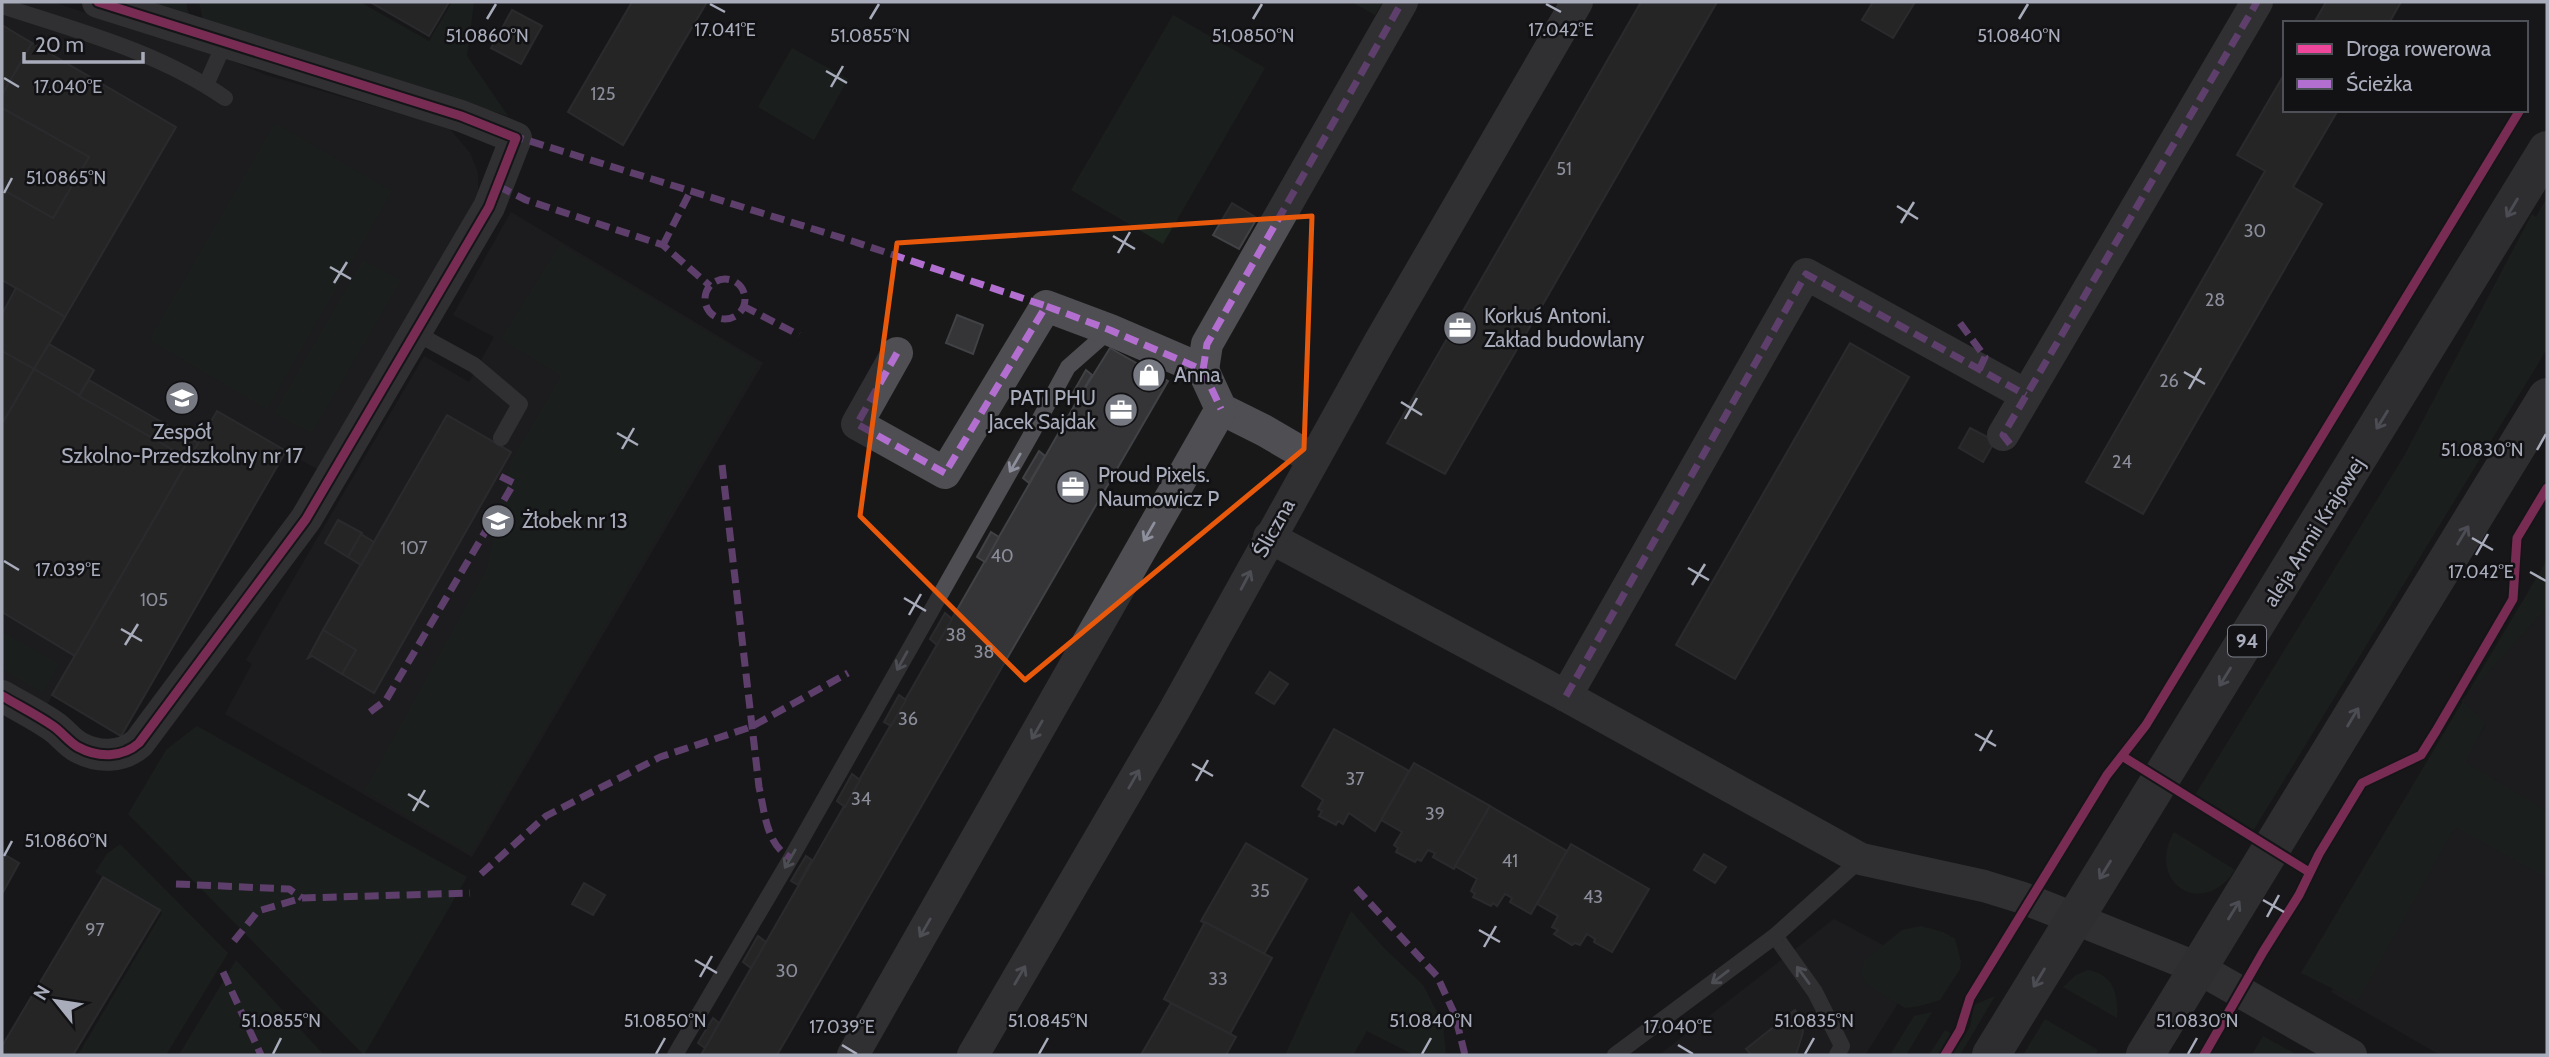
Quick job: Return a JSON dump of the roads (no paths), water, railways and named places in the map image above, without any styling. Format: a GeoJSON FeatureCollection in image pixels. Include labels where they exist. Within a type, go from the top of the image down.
{"type":"FeatureCollection","features":[{"type":"Feature","properties":{"kind":"main road","name":"aleja Armii Krajowej"},"geometry":{"type":"LineString","coordinates":[[1991,1055],[2547,150]]}},
{"type":"Feature","properties":{"kind":"main road"},"geometry":{"type":"LineString","coordinates":[[2145,1055],[2547,397]]}},
{"type":"Feature","properties":{"kind":"street"},"geometry":{"type":"LineString","coordinates":[[2,696],[55,727],[77,746],[91,752],[106,756],[122,754],[139,743],[306,519],[489,207],[516,138],[461,116],[98,2]]}},
{"type":"Feature","properties":{"kind":"street"},"geometry":{"type":"LineString","coordinates":[[1313,458],[1221,410],[1203,370],[1207,344],[1402,2]]}},
{"type":"Feature","properties":{"kind":"street","name":"Śliczna"},"geometry":{"type":"LineString","coordinates":[[973,1055],[1174,711],[1313,458],[1577,2]]}},
{"type":"Feature","properties":{"kind":"street"},"geometry":{"type":"LineString","coordinates":[[2003,435],[2257,2]]}},
{"type":"Feature","properties":{"kind":"street"},"geometry":{"type":"LineString","coordinates":[[1566,696],[1806,274],[2026,395]]}},
{"type":"Feature","properties":{"kind":"street"},"geometry":{"type":"LineString","coordinates":[[897,353],[857,424],[945,474],[1046,306],[1203,370]]}},
{"type":"Feature","properties":{"kind":"street"},"geometry":{"type":"LineString","coordinates":[[853,1055],[1221,410]]}},
{"type":"Feature","properties":{"kind":"street"},"geometry":{"type":"LineString","coordinates":[[1269,537],[1566,696],[1861,859],[1984,886],[2023,898],[2198,968],[2351,1055]]}},
{"type":"Feature","properties":{"kind":"lane"},"geometry":{"type":"LineString","coordinates":[[2,6],[132,49],[206,85],[225,99]]}},
{"type":"Feature","properties":{"kind":"lane"},"geometry":{"type":"LineString","coordinates":[[206,85],[225,41]]}},
{"type":"Feature","properties":{"kind":"lane"},"geometry":{"type":"LineString","coordinates":[[675,1055],[798,846],[1068,367],[1110,330]]}},
{"type":"Feature","properties":{"kind":"lane"},"geometry":{"type":"LineString","coordinates":[[414,332],[474,365],[520,404],[501,438]]}},
{"type":"Feature","properties":{"kind":"lane"},"geometry":{"type":"LineString","coordinates":[[1615,1055],[1775,936],[1861,859]]}},
{"type":"Feature","properties":{"kind":"lane"},"geometry":{"type":"LineString","coordinates":[[1775,936],[1815,992],[1842,1046],[1837,1055]]}},
{"type":"Feature","properties":{"kind":"place","name":"Korkuś Antoni. Zakład budowlany"},"geometry":{"type":"Point","coordinates":[1460,328]}},
{"type":"Feature","properties":{"kind":"place","name":"Anna"},"geometry":{"type":"Point","coordinates":[1149,375]}},
{"type":"Feature","properties":{"kind":"place","name":"Zespół Szkolno-Przedszkolny nr 17"},"geometry":{"type":"Point","coordinates":[182,398]}},
{"type":"Feature","properties":{"kind":"place","name":"PATI PHU Jacek Sajdak"},"geometry":{"type":"Point","coordinates":[1121,410]}},
{"type":"Feature","properties":{"kind":"place","name":"Proud Pixels. Naumowicz P"},"geometry":{"type":"Point","coordinates":[1073,487]}},
{"type":"Feature","properties":{"kind":"place","name":"Żłobek nr 13"},"geometry":{"type":"Point","coordinates":[498,521]}}]}
